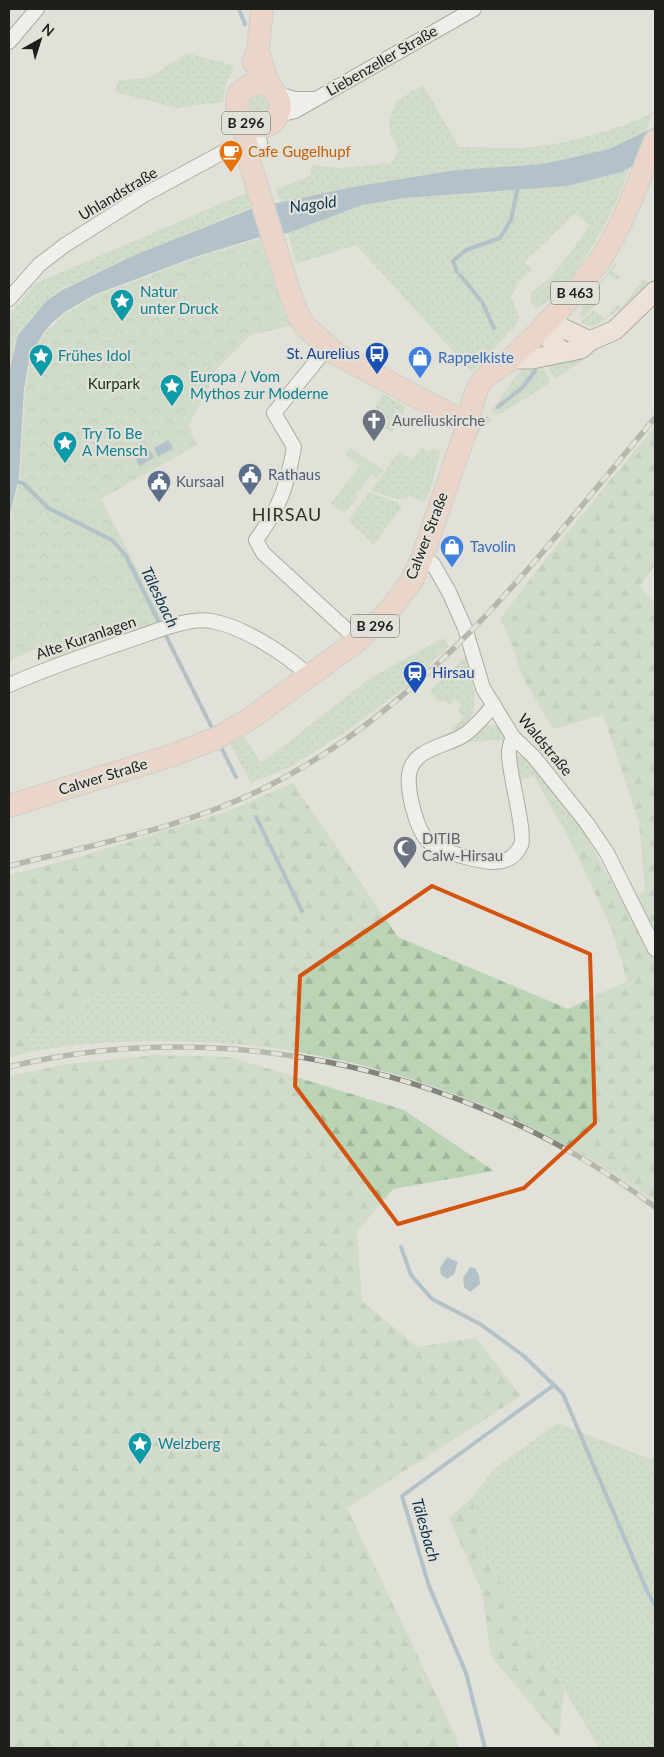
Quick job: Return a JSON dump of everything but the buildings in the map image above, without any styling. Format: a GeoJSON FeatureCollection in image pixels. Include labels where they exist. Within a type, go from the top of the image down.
{"type":"FeatureCollection","features":[{"type":"Feature","properties":{"kind":"main road","name":"B 296"},"geometry":{"type":"LineString","coordinates":[[262,9],[258,50],[248,85],[239,93],[236,105],[244,121],[254,126],[266,118]]}},
{"type":"Feature","properties":{"kind":"main road","name":"B 296"},"geometry":{"type":"LineString","coordinates":[[258,50],[266,118],[258,188],[299,317],[327,348],[468,424]]}},
{"type":"Feature","properties":{"kind":"main road"},"geometry":{"type":"LineString","coordinates":[[248,85],[259,82],[266,118]]}},
{"type":"Feature","properties":{"kind":"main road","name":"B 463"},"geometry":{"type":"LineString","coordinates":[[468,424],[472,402],[481,382],[492,369],[510,359],[544,325],[576,292],[602,258],[635,190],[655,141]]}},
{"type":"Feature","properties":{"kind":"main road"},"geometry":{"type":"LineString","coordinates":[[510,359],[532,359],[575,351],[590,341],[615,330],[655,291]]}},
{"type":"Feature","properties":{"kind":"main road"},"geometry":{"type":"LineString","coordinates":[[563,352],[550,341],[544,325],[556,325],[590,341]]}},
{"type":"Feature","properties":{"kind":"main road","name":"B 463"},"geometry":{"type":"LineString","coordinates":[[468,424],[482,409],[503,376],[510,359]]}},
{"type":"Feature","properties":{"kind":"main road"},"geometry":{"type":"LineString","coordinates":[[437,408],[464,395],[481,382]]}},
{"type":"Feature","properties":{"kind":"main road","name":"Calwer Straße"},"geometry":{"type":"LineString","coordinates":[[9,806],[203,744],[232,730],[357,641],[383,618],[402,595],[422,558],[468,424]]}},
{"type":"Feature","properties":{"kind":"street"},"geometry":{"type":"LineString","coordinates":[[9,42],[37,9]]}},
{"type":"Feature","properties":{"kind":"street","name":"Liebenzeller Straße"},"geometry":{"type":"LineString","coordinates":[[266,118],[296,111],[474,9]]}},
{"type":"Feature","properties":{"kind":"street","name":"Liebenzeller Straße"},"geometry":{"type":"LineString","coordinates":[[266,118],[295,99],[316,99]]}},
{"type":"Feature","properties":{"kind":"street","name":"Uhlandstraße"},"geometry":{"type":"LineString","coordinates":[[9,299],[40,266],[66,245],[152,191],[229,149],[266,118]]}},
{"type":"Feature","properties":{"kind":"street"},"geometry":{"type":"LineString","coordinates":[[327,348],[274,413],[294,447],[284,490],[274,515],[256,540],[263,553],[349,632]]}},
{"type":"Feature","properties":{"kind":"street","name":"Waldstraße"},"geometry":{"type":"LineString","coordinates":[[422,558],[433,564],[449,592],[465,628],[483,688],[513,736],[534,757],[586,822],[607,853],[655,949]]}},
{"type":"Feature","properties":{"kind":"street","name":"Alte Kuranlagen"},"geometry":{"type":"LineString","coordinates":[[9,685],[53,666],[154,632],[210,621],[238,630],[270,647],[309,676]]}},
{"type":"Feature","properties":{"kind":"street"},"geometry":{"type":"LineString","coordinates":[[494,705],[466,734],[450,743],[427,750],[418,758],[409,774],[413,811],[428,841],[448,852],[492,863],[510,859],[516,854],[523,839],[512,785],[508,753],[513,736]]}},
{"type":"Feature","properties":{"kind":"highlighted area"},"geometry":{"type":"Polygon","coordinates":[[[432,886],[590,954],[595,1123],[524,1188],[398,1224],[295,1086],[300,976],[432,886]]]}},
{"type":"Feature","properties":{"kind":"green space"},"geometry":{"type":"Polygon","coordinates":[[[187,53],[233,65],[232,73],[226,83],[223,102],[176,108],[115,92],[118,80],[148,78],[187,53]]]}},
{"type":"Feature","properties":{"kind":"green space"},"geometry":{"type":"Polygon","coordinates":[[[423,85],[459,147],[520,148],[570,141],[607,131],[653,112],[646,131],[609,149],[543,164],[456,170],[358,186],[281,203],[276,189],[310,176],[312,165],[342,168],[391,163],[399,150],[389,126],[396,101],[423,85]]]}},
{"type":"Feature","properties":{"kind":"green space"},"geometry":{"type":"Polygon","coordinates":[[[263,93],[270,103],[268,112],[261,117],[248,114],[245,99],[247,95],[263,93]]]}},
{"type":"Feature","properties":{"kind":"green space"},"geometry":{"type":"Polygon","coordinates":[[[630,167],[605,224],[579,267],[565,286],[550,300],[536,308],[531,302],[531,294],[559,266],[589,225],[575,214],[524,262],[533,270],[519,281],[511,297],[519,317],[518,323],[472,372],[356,245],[296,264],[288,233],[362,205],[405,198],[567,186],[622,172],[630,167]]]}},
{"type":"Feature","properties":{"kind":"green space"},"geometry":{"type":"Polygon","coordinates":[[[248,192],[251,199],[247,204],[252,207],[137,254],[61,289],[45,301],[18,334],[9,369],[9,316],[34,284],[248,192]]]}},
{"type":"Feature","properties":{"kind":"green space","name":"Kurpark"},"geometry":{"type":"Polygon","coordinates":[[[262,238],[293,325],[251,335],[206,380],[210,385],[189,425],[197,445],[101,499],[164,620],[50,660],[40,647],[9,661],[9,524],[20,478],[25,390],[31,357],[45,333],[66,313],[95,296],[196,258],[262,238]]]}},
{"type":"Feature","properties":{"kind":"green space"},"geometry":{"type":"Polygon","coordinates":[[[615,263],[617,265],[612,271],[620,277],[617,281],[609,274],[592,295],[599,301],[587,315],[580,318],[581,306],[615,263]]]}},
{"type":"Feature","properties":{"kind":"green space"},"geometry":{"type":"Polygon","coordinates":[[[643,280],[650,282],[618,311],[605,319],[617,305],[622,306],[643,280]]]}},
{"type":"Feature","properties":{"kind":"green space"},"geometry":{"type":"Polygon","coordinates":[[[594,310],[605,319],[592,327],[581,321],[594,310]]]}},
{"type":"Feature","properties":{"kind":"green space"},"geometry":{"type":"Polygon","coordinates":[[[554,357],[584,360],[554,379],[546,361],[554,357]]]}},
{"type":"Feature","properties":{"kind":"green space"},"geometry":{"type":"Polygon","coordinates":[[[540,361],[550,383],[499,415],[491,411],[519,372],[540,361]]]}},
{"type":"Feature","properties":{"kind":"green space"},"geometry":{"type":"Polygon","coordinates":[[[383,394],[406,407],[402,414],[397,411],[392,419],[398,423],[392,432],[368,418],[383,394]]]}},
{"type":"Feature","properties":{"kind":"green space"},"geometry":{"type":"Polygon","coordinates":[[[487,416],[492,421],[482,428],[471,443],[477,428],[487,416]]]}},
{"type":"Feature","properties":{"kind":"green space"},"geometry":{"type":"Polygon","coordinates":[[[655,426],[655,565],[640,586],[655,604],[655,1201],[559,1141],[508,1116],[456,1095],[348,1062],[292,1051],[236,1044],[238,1033],[212,1022],[213,1008],[147,987],[88,992],[89,1012],[61,1017],[25,1037],[30,1052],[9,1058],[9,875],[82,856],[228,811],[293,783],[398,937],[568,1009],[627,981],[612,930],[570,840],[584,832],[624,905],[645,890],[639,823],[603,715],[553,729],[522,676],[510,639],[500,619],[543,562],[655,426]]]}},
{"type":"Feature","properties":{"kind":"green space"},"geometry":{"type":"Polygon","coordinates":[[[422,447],[429,452],[433,449],[441,450],[430,491],[424,502],[408,496],[406,499],[397,499],[371,491],[399,451],[412,460],[422,447]]]}},
{"type":"Feature","properties":{"kind":"green space"},"geometry":{"type":"Polygon","coordinates":[[[350,448],[384,470],[377,479],[345,455],[350,448]]]}},
{"type":"Feature","properties":{"kind":"green space"},"geometry":{"type":"Polygon","coordinates":[[[359,466],[371,475],[358,493],[346,484],[359,466]]]}},
{"type":"Feature","properties":{"kind":"green space"},"geometry":{"type":"Polygon","coordinates":[[[345,484],[358,493],[356,496],[358,497],[344,513],[331,503],[345,484]]]}},
{"type":"Feature","properties":{"kind":"green space"},"geometry":{"type":"Polygon","coordinates":[[[369,492],[396,502],[402,507],[374,544],[348,521],[369,492]]]}},
{"type":"Feature","properties":{"kind":"green space"},"geometry":{"type":"Polygon","coordinates":[[[443,638],[449,646],[409,685],[347,731],[290,767],[251,783],[230,743],[244,736],[261,763],[372,677],[443,638]]]}},
{"type":"Feature","properties":{"kind":"green space"},"geometry":{"type":"Polygon","coordinates":[[[465,657],[473,688],[474,709],[464,726],[454,732],[452,728],[463,718],[457,710],[461,706],[456,699],[449,705],[444,700],[440,702],[430,690],[465,657]]]}},
{"type":"Feature","properties":{"kind":"green space"},"geometry":{"type":"Polygon","coordinates":[[[488,725],[496,726],[504,733],[503,740],[468,742],[470,736],[488,725]]]}},
{"type":"Feature","properties":{"kind":"green space"},"geometry":{"type":"Polygon","coordinates":[[[522,756],[533,766],[584,832],[570,840],[534,776],[516,781],[516,757],[522,756]]]}},
{"type":"Feature","properties":{"kind":"green space"},"geometry":{"type":"Polygon","coordinates":[[[147,987],[213,1008],[212,1022],[238,1033],[236,1044],[184,1042],[107,1043],[30,1052],[25,1037],[61,1017],[89,1011],[88,992],[147,987]]]}},
{"type":"Feature","properties":{"kind":"green space"},"geometry":{"type":"Polygon","coordinates":[[[154,1055],[230,1057],[404,1110],[494,1171],[393,1189],[357,1232],[362,1301],[418,1347],[476,1338],[521,1396],[347,1508],[456,1736],[458,1748],[9,1748],[9,1076],[67,1064],[154,1055]]]}},
{"type":"Feature","properties":{"kind":"green space"},"geometry":{"type":"Polygon","coordinates":[[[557,1423],[650,1459],[655,1456],[655,1748],[599,1748],[486,1558],[472,1498],[494,1469],[557,1423]]]}},
{"type":"Feature","properties":{"kind":"green space"},"geometry":{"type":"Polygon","coordinates":[[[472,1498],[486,1558],[564,1690],[559,1738],[491,1656],[482,1592],[449,1518],[472,1498]]]}},
{"type":"Feature","properties":{"kind":"water","name":"Nagold"},"geometry":{"type":"Polygon","coordinates":[[[655,127],[655,153],[622,172],[567,186],[405,198],[362,205],[288,233],[257,238],[195,257],[94,295],[65,312],[44,332],[30,356],[24,388],[19,477],[9,519],[10,368],[18,335],[46,301],[62,290],[137,254],[253,208],[358,186],[456,170],[543,164],[609,149],[655,127]]]}},
{"type":"Feature","properties":{"kind":"water"},"geometry":{"type":"Polygon","coordinates":[[[168,440],[173,449],[158,456],[154,448],[168,440]]]}},
{"type":"Feature","properties":{"kind":"water"},"geometry":{"type":"Polygon","coordinates":[[[150,450],[154,458],[139,466],[135,457],[150,450]]]}},
{"type":"Feature","properties":{"kind":"water"},"geometry":{"type":"Polygon","coordinates":[[[447,1257],[458,1262],[454,1274],[447,1279],[441,1275],[440,1268],[447,1257]]]}},
{"type":"Feature","properties":{"kind":"water"},"geometry":{"type":"Polygon","coordinates":[[[470,1267],[475,1268],[479,1275],[480,1284],[470,1292],[464,1287],[463,1278],[470,1267]]]}},
{"type":"Feature","properties":{"kind":"waterway"},"geometry":{"type":"LineString","coordinates":[[239,9],[245,24]]}},
{"type":"Feature","properties":{"kind":"waterway"},"geometry":{"type":"LineString","coordinates":[[457,272],[453,261],[466,250],[500,238],[511,220],[518,187]]}},
{"type":"Feature","properties":{"kind":"waterway"},"geometry":{"type":"LineString","coordinates":[[460,275],[482,302],[494,328]]}},
{"type":"Feature","properties":{"kind":"waterway"},"geometry":{"type":"LineString","coordinates":[[498,407],[522,388],[535,371],[535,368]]}},
{"type":"Feature","properties":{"kind":"waterway","name":"Tälesbach"},"geometry":{"type":"LineString","coordinates":[[9,480],[23,483],[48,508],[112,540],[126,556],[214,732]]}},
{"type":"Feature","properties":{"kind":"waterway","name":"Tälesbach"},"geometry":{"type":"LineString","coordinates":[[219,743],[236,777]]}},
{"type":"Feature","properties":{"kind":"waterway","name":"Tälesbach"},"geometry":{"type":"LineString","coordinates":[[256,817],[302,911]]}},
{"type":"Feature","properties":{"kind":"waterway","name":"Tälesbach"},"geometry":{"type":"LineString","coordinates":[[401,1247],[411,1275],[432,1299],[480,1324],[524,1356],[563,1394],[648,1593],[655,1605]]}},
{"type":"Feature","properties":{"kind":"waterway","name":"Tälesbach"},"geometry":{"type":"LineString","coordinates":[[485,1748],[466,1673],[429,1586],[402,1496],[554,1385]]}},
{"type":"Feature","properties":{"kind":"railway"},"geometry":{"type":"LineString","coordinates":[[9,866],[146,832],[213,810],[276,782],[333,748],[386,709],[436,665],[483,619],[527,570],[655,418]]}},
{"type":"Feature","properties":{"kind":"railway"},"geometry":{"type":"LineString","coordinates":[[9,1067],[93,1052],[178,1047],[263,1052],[347,1066],[430,1089],[509,1121],[585,1160],[655,1207]]}},
{"type":"Feature","properties":{"kind":"place","name":"Cafe Gugelhupf"},"geometry":{"type":"Point","coordinates":[231,173]}},
{"type":"Feature","properties":{"kind":"place","name":"Natur unter Druck"},"geometry":{"type":"Point","coordinates":[122,322]}},
{"type":"Feature","properties":{"kind":"place","name":"St. Aurelius"},"geometry":{"type":"Point","coordinates":[377,375]}},
{"type":"Feature","properties":{"kind":"place","name":"Frühes Idol"},"geometry":{"type":"Point","coordinates":[41,377]}},
{"type":"Feature","properties":{"kind":"place","name":"Rappelkiste"},"geometry":{"type":"Point","coordinates":[420,379]}},
{"type":"Feature","properties":{"kind":"place","name":"Europa / Vom Mythos zur Moderne"},"geometry":{"type":"Point","coordinates":[172,407]}},
{"type":"Feature","properties":{"kind":"place","name":"Aureliuskirche"},"geometry":{"type":"Point","coordinates":[374,442]}},
{"type":"Feature","properties":{"kind":"place","name":"Try To Be A Mensch"},"geometry":{"type":"Point","coordinates":[65,464]}},
{"type":"Feature","properties":{"kind":"place","name":"Rathaus"},"geometry":{"type":"Point","coordinates":[250,496]}},
{"type":"Feature","properties":{"kind":"place","name":"Kursaal"},"geometry":{"type":"Point","coordinates":[159,503]}},
{"type":"Feature","properties":{"kind":"place","name":"Tavolin"},"geometry":{"type":"Point","coordinates":[452,568]}},
{"type":"Feature","properties":{"kind":"place","name":"Hirsau"},"geometry":{"type":"Point","coordinates":[415,694]}},
{"type":"Feature","properties":{"kind":"place","name":"DITIB Calw-Hirsau"},"geometry":{"type":"Point","coordinates":[405,869]}},
{"type":"Feature","properties":{"kind":"place","name":"Welzberg"},"geometry":{"type":"Point","coordinates":[140,1465]}},
{"type":"Feature","properties":{"kind":"district","name":"HIRSAU"},"geometry":{"type":"Point","coordinates":[287,515]}}]}
